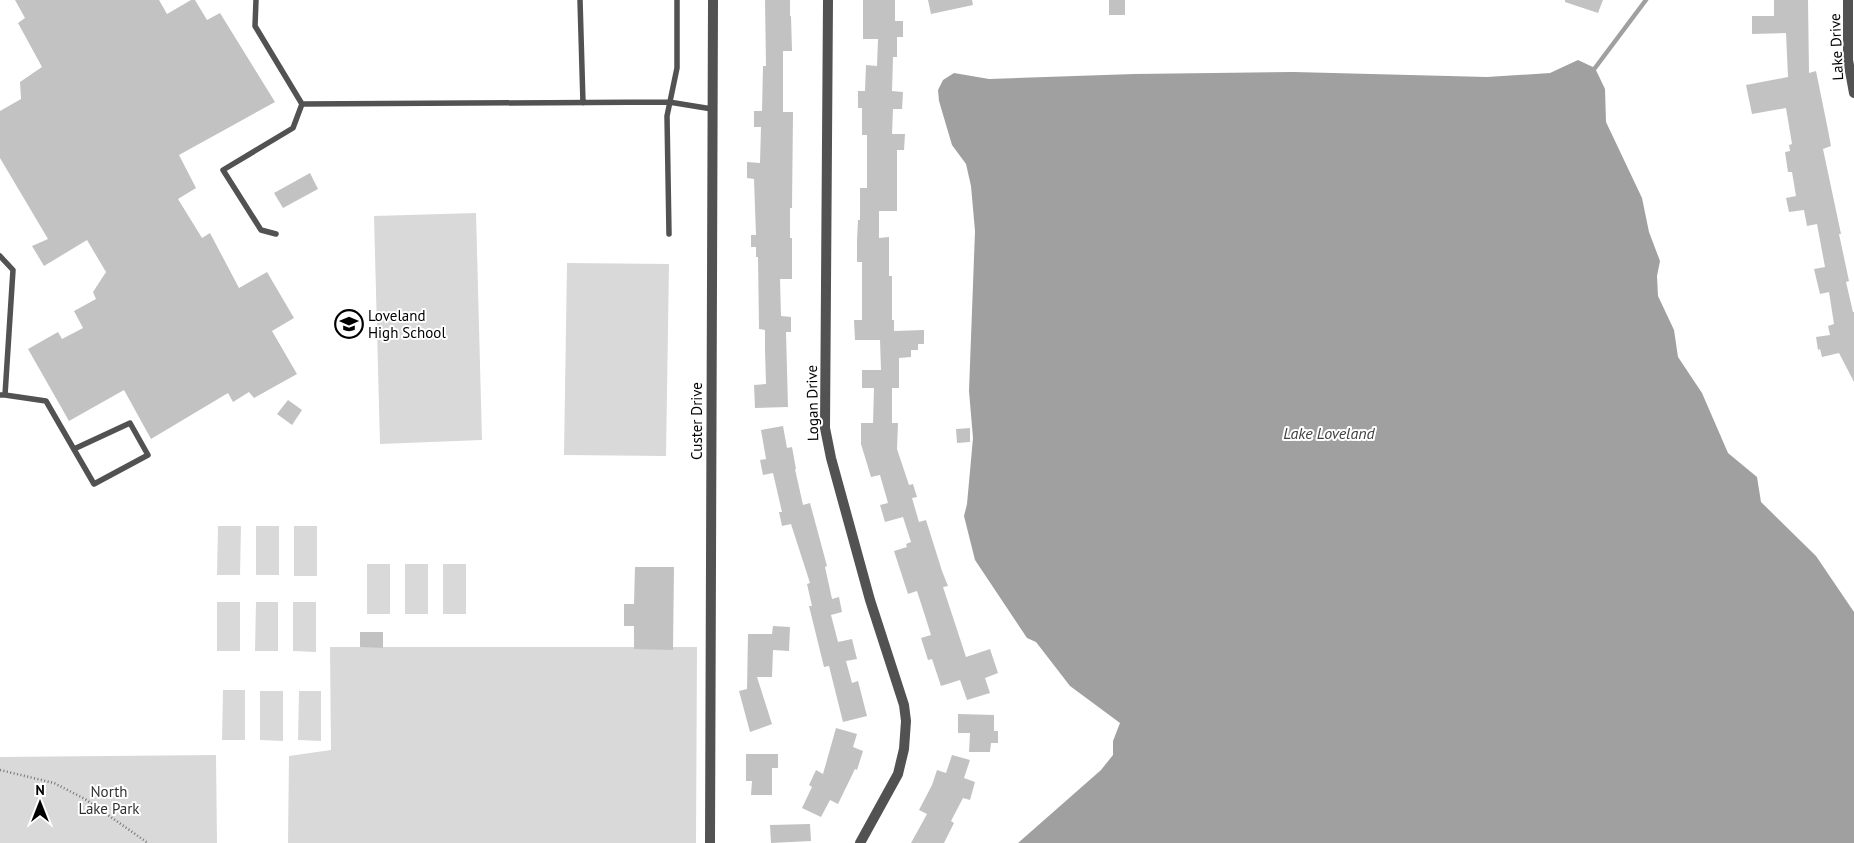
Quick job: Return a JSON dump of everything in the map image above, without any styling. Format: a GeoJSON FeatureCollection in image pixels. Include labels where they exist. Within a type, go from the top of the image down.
{"type":"FeatureCollection","features":[{"type":"Feature","properties":{"kind":"street","name":"Custer Drive"},"geometry":{"type":"LineString","coordinates":[[710,843],[713,0]]}},
{"type":"Feature","properties":{"kind":"street","name":"Logan Drive"},"geometry":{"type":"LineString","coordinates":[[828,0],[825,428],[830,458],[867,591],[904,705],[906,721],[904,749],[898,774],[860,843]]}},
{"type":"Feature","properties":{"kind":"street","name":"Lake Drive"},"geometry":{"type":"LineString","coordinates":[[1848,0],[1848,60],[1854,93]]}},
{"type":"Feature","properties":{"kind":"lane"},"geometry":{"type":"LineString","coordinates":[[256,0],[255,26],[302,104]]}},
{"type":"Feature","properties":{"kind":"lane"},"geometry":{"type":"LineString","coordinates":[[580,0],[584,103]]}},
{"type":"Feature","properties":{"kind":"lane"},"geometry":{"type":"LineString","coordinates":[[669,234],[667,116],[678,68],[677,0]]}},
{"type":"Feature","properties":{"kind":"lane"},"geometry":{"type":"LineString","coordinates":[[302,104],[669,102],[712,109]]}},
{"type":"Feature","properties":{"kind":"lane"},"geometry":{"type":"LineString","coordinates":[[276,234],[261,230],[223,170],[293,128],[302,104]]}},
{"type":"Feature","properties":{"kind":"lane"},"geometry":{"type":"LineString","coordinates":[[0,256],[13,270],[2,395],[46,402],[94,484],[148,455],[130,423],[74,449]]}},
{"type":"Feature","properties":{"kind":"path"},"geometry":{"type":"LineString","coordinates":[[0,770],[54,783],[85,799],[148,843]]}},
{"type":"Feature","properties":{"kind":"green space"},"geometry":{"type":"Polygon","coordinates":[[[476,213],[482,440],[380,444],[374,216],[476,213]]]}},
{"type":"Feature","properties":{"kind":"green space"},"geometry":{"type":"Polygon","coordinates":[[[567,263],[669,264],[666,456],[564,455],[567,263]]]}},
{"type":"Feature","properties":{"kind":"green space"},"geometry":{"type":"Polygon","coordinates":[[[218,526],[241,526],[240,575],[217,575],[218,526]]]}},
{"type":"Feature","properties":{"kind":"green space"},"geometry":{"type":"Polygon","coordinates":[[[256,526],[279,526],[279,575],[256,575],[256,526]]]}},
{"type":"Feature","properties":{"kind":"green space"},"geometry":{"type":"Polygon","coordinates":[[[294,526],[317,526],[317,576],[294,576],[294,526]]]}},
{"type":"Feature","properties":{"kind":"green space"},"geometry":{"type":"Polygon","coordinates":[[[367,564],[390,564],[390,614],[367,614],[367,564]]]}},
{"type":"Feature","properties":{"kind":"green space"},"geometry":{"type":"Polygon","coordinates":[[[405,564],[428,564],[428,614],[405,614],[405,564]]]}},
{"type":"Feature","properties":{"kind":"green space"},"geometry":{"type":"Polygon","coordinates":[[[443,564],[466,564],[466,614],[443,614],[443,564]]]}},
{"type":"Feature","properties":{"kind":"green space"},"geometry":{"type":"Polygon","coordinates":[[[217,602],[240,602],[240,651],[217,651],[217,602]]]}},
{"type":"Feature","properties":{"kind":"green space"},"geometry":{"type":"Polygon","coordinates":[[[256,602],[278,602],[278,651],[255,651],[256,602]]]}},
{"type":"Feature","properties":{"kind":"green space"},"geometry":{"type":"Polygon","coordinates":[[[293,602],[316,602],[316,652],[293,651],[293,602]]]}},
{"type":"Feature","properties":{"kind":"green space"},"geometry":{"type":"Polygon","coordinates":[[[330,647],[697,647],[696,843],[288,843],[289,756],[331,750],[330,647]]]}},
{"type":"Feature","properties":{"kind":"green space"},"geometry":{"type":"Polygon","coordinates":[[[223,690],[245,690],[245,740],[222,740],[223,690]]]}},
{"type":"Feature","properties":{"kind":"green space"},"geometry":{"type":"Polygon","coordinates":[[[260,691],[283,691],[283,741],[260,740],[260,691]]]}},
{"type":"Feature","properties":{"kind":"green space"},"geometry":{"type":"Polygon","coordinates":[[[299,691],[321,691],[321,741],[298,740],[299,691]]]}},
{"type":"Feature","properties":{"kind":"green space","name":"North Lake Park"},"geometry":{"type":"Polygon","coordinates":[[[216,755],[217,843],[0,843],[0,757],[216,755]]]}},
{"type":"Feature","properties":{"kind":"water","name":"Lake Loveland"},"geometry":{"type":"Polygon","coordinates":[[[1578,60],[1595,68],[1605,89],[1606,122],[1642,198],[1649,232],[1660,261],[1657,276],[1658,296],[1674,330],[1678,357],[1702,393],[1728,453],[1757,477],[1761,502],[1816,556],[1854,612],[1854,843],[1018,843],[1101,770],[1113,755],[1113,741],[1120,723],[1070,686],[1036,642],[1027,638],[975,560],[964,516],[967,504],[973,438],[969,391],[975,231],[971,186],[966,164],[952,145],[939,101],[938,90],[943,80],[954,73],[989,79],[1134,74],[1294,72],[1487,77],[1550,73],[1578,60]]]}},
{"type":"Feature","properties":{"kind":"building"},"geometry":{"type":"Polygon","coordinates":[[[15,0],[159,0],[167,14],[191,0],[195,0],[207,20],[220,13],[275,102],[179,155],[196,188],[178,199],[202,238],[210,233],[239,288],[267,272],[294,318],[272,331],[297,374],[254,398],[249,392],[233,402],[228,393],[151,439],[124,390],[69,421],[28,349],[58,332],[62,339],[83,328],[74,311],[96,299],[93,292],[106,272],[87,240],[44,266],[32,246],[48,239],[0,158],[0,111],[21,99],[20,82],[42,67],[18,23],[25,18],[15,0]]]}},
{"type":"Feature","properties":{"kind":"building"},"geometry":{"type":"Polygon","coordinates":[[[765,0],[790,0],[792,51],[783,51],[783,112],[793,112],[792,208],[790,208],[792,279],[780,279],[781,316],[791,317],[791,332],[786,332],[788,407],[755,408],[754,385],[766,384],[765,330],[759,329],[758,257],[756,257],[756,247],[751,247],[751,235],[756,235],[754,179],[747,178],[747,162],[760,163],[761,127],[754,127],[754,111],[762,111],[763,66],[766,66],[765,0]]]}},
{"type":"Feature","properties":{"kind":"building"},"geometry":{"type":"Polygon","coordinates":[[[863,0],[895,0],[895,21],[903,21],[903,37],[897,37],[897,57],[893,57],[892,91],[903,92],[902,109],[893,109],[892,134],[905,134],[904,150],[897,150],[897,211],[879,211],[879,238],[889,237],[889,276],[892,276],[892,320],[894,320],[894,331],[924,330],[924,344],[918,344],[918,350],[911,350],[911,357],[899,358],[899,388],[892,388],[892,423],[898,423],[897,449],[909,485],[913,484],[917,497],[912,498],[919,522],[926,520],[948,586],[943,587],[966,657],[990,649],[998,673],[985,678],[990,693],[967,700],[960,680],[941,686],[932,659],[928,660],[921,638],[931,635],[917,591],[908,594],[894,551],[907,547],[906,544],[911,542],[903,517],[885,522],[880,505],[888,503],[880,475],[871,477],[861,444],[861,423],[873,423],[874,388],[862,388],[862,370],[881,370],[880,340],[855,340],[854,320],[862,320],[862,262],[857,262],[857,240],[858,220],[860,220],[860,188],[867,188],[867,135],[862,135],[862,108],[858,108],[858,91],[865,91],[866,65],[877,66],[878,39],[863,39],[863,0]]]}},
{"type":"Feature","properties":{"kind":"building"},"geometry":{"type":"Polygon","coordinates":[[[928,0],[972,0],[973,5],[931,14],[928,0]]]}},
{"type":"Feature","properties":{"kind":"building"},"geometry":{"type":"Polygon","coordinates":[[[1109,0],[1125,0],[1125,15],[1109,15],[1109,0]]]}},
{"type":"Feature","properties":{"kind":"building"},"geometry":{"type":"Polygon","coordinates":[[[1565,0],[1603,0],[1598,13],[1565,2],[1565,0]]]}},
{"type":"Feature","properties":{"kind":"building"},"geometry":{"type":"Polygon","coordinates":[[[1774,0],[1808,0],[1809,73],[1816,71],[1828,130],[1831,146],[1823,149],[1841,234],[1839,234],[1849,281],[1846,282],[1854,312],[1854,382],[1839,353],[1822,357],[1820,349],[1818,350],[1816,337],[1830,335],[1828,326],[1834,324],[1829,292],[1820,294],[1814,269],[1825,267],[1817,224],[1807,226],[1804,210],[1789,212],[1786,198],[1796,196],[1792,172],[1788,172],[1785,152],[1790,151],[1789,145],[1792,144],[1786,108],[1752,114],[1746,85],[1788,77],[1786,33],[1752,34],[1752,16],[1774,16],[1774,0]]]}},
{"type":"Feature","properties":{"kind":"building"},"geometry":{"type":"Polygon","coordinates":[[[310,173],[318,189],[283,208],[274,193],[310,173]]]}},
{"type":"Feature","properties":{"kind":"building"},"geometry":{"type":"Polygon","coordinates":[[[288,400],[302,410],[292,425],[277,414],[288,400]]]}},
{"type":"Feature","properties":{"kind":"building"},"geometry":{"type":"Polygon","coordinates":[[[783,426],[787,448],[792,447],[803,505],[810,503],[827,566],[825,567],[832,599],[839,597],[842,612],[831,615],[838,642],[852,639],[857,659],[846,661],[852,683],[858,681],[867,716],[843,722],[829,666],[824,667],[809,606],[812,606],[807,584],[810,583],[791,524],[782,526],[779,512],[782,512],[773,473],[763,475],[760,460],[766,459],[761,430],[783,426]]]}},
{"type":"Feature","properties":{"kind":"building"},"geometry":{"type":"Polygon","coordinates":[[[970,428],[970,442],[957,443],[956,429],[970,428]]]}},
{"type":"Feature","properties":{"kind":"building"},"geometry":{"type":"Polygon","coordinates":[[[635,567],[674,567],[673,650],[634,649],[634,626],[624,626],[624,604],[634,604],[635,567]]]}},
{"type":"Feature","properties":{"kind":"building"},"geometry":{"type":"Polygon","coordinates":[[[773,626],[790,627],[789,651],[773,650],[772,677],[757,677],[772,724],[750,732],[739,691],[747,689],[748,634],[772,634],[773,626]]]}},
{"type":"Feature","properties":{"kind":"building"},"geometry":{"type":"Polygon","coordinates":[[[360,632],[383,632],[383,648],[360,647],[360,632]]]}},
{"type":"Feature","properties":{"kind":"building"},"geometry":{"type":"Polygon","coordinates":[[[958,714],[994,715],[994,731],[998,731],[998,743],[991,743],[990,752],[969,752],[970,733],[958,733],[958,714]]]}},
{"type":"Feature","properties":{"kind":"building"},"geometry":{"type":"Polygon","coordinates":[[[836,728],[857,734],[853,747],[863,751],[857,770],[855,769],[838,804],[830,800],[821,817],[802,808],[812,787],[809,785],[816,770],[823,774],[836,728]]]}},
{"type":"Feature","properties":{"kind":"building"},"geometry":{"type":"Polygon","coordinates":[[[746,754],[778,754],[778,768],[772,768],[772,795],[751,795],[752,781],[746,781],[746,754]]]}},
{"type":"Feature","properties":{"kind":"building"},"geometry":{"type":"Polygon","coordinates":[[[952,755],[970,760],[964,778],[975,782],[970,800],[963,798],[951,821],[954,823],[944,843],[911,843],[927,814],[919,810],[932,785],[937,770],[946,773],[952,755]]]}},
{"type":"Feature","properties":{"kind":"building"},"geometry":{"type":"Polygon","coordinates":[[[810,824],[811,841],[771,843],[770,825],[810,824]]]}},
{"type":"Feature","properties":{"kind":"waterway"},"geometry":{"type":"LineString","coordinates":[[1595,68],[1646,0]]}},
{"type":"Feature","properties":{"kind":"place","name":"Loveland High School"},"geometry":{"type":"Point","coordinates":[349,324]}}]}
